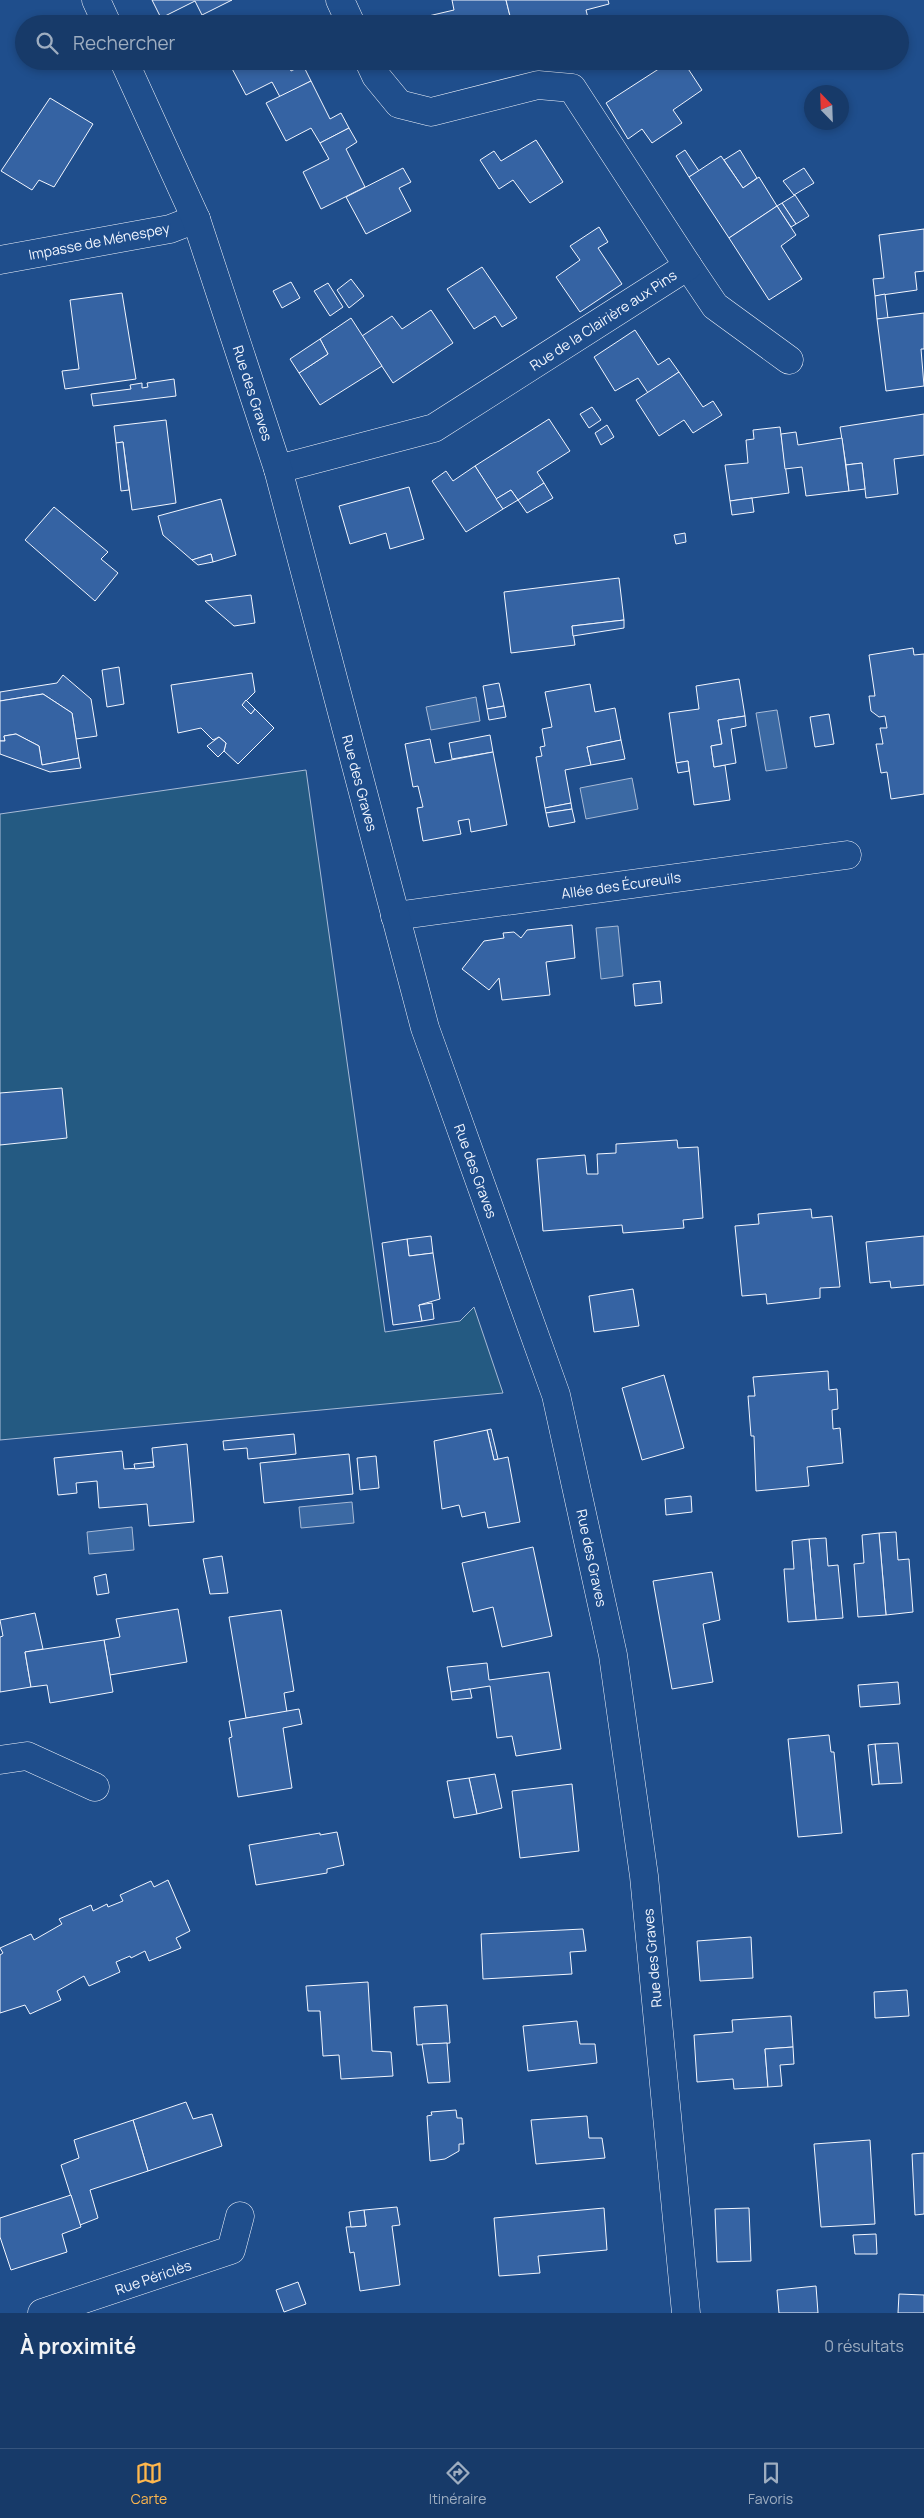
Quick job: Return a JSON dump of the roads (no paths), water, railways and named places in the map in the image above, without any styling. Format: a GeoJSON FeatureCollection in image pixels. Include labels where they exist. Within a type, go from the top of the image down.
{"type":"FeatureCollection","features":[{"type":"Feature","properties":{"kind":"street"},"geometry":{"type":"LineString","coordinates":[[96,0],[103,15]]}},
{"type":"Feature","properties":{"kind":"street"},"geometry":{"type":"LineString","coordinates":[[340,0],[348,15]]}},
{"type":"Feature","properties":{"kind":"street","name":"Rue des Graves"},"geometry":{"type":"LineString","coordinates":[[128,70],[196,219],[278,469],[425,1028],[556,1395],[612,1655],[644,1876],[686,2313]]}},
{"type":"Feature","properties":{"kind":"street","name":"Rue de la Clairière aux Pins"},"geometry":{"type":"LineString","coordinates":[[278,469],[434,428],[688,266],[572,88],[538,85],[431,112],[399,104],[373,70]]}},
{"type":"Feature","properties":{"kind":"street","name":"Impasse de Ménespey"},"geometry":{"type":"LineString","coordinates":[[0,260],[170,229],[196,219]]}},
{"type":"Feature","properties":{"kind":"street"},"geometry":{"type":"LineString","coordinates":[[688,266],[715,306],[789,360]]}},
{"type":"Feature","properties":{"kind":"street","name":"Allée des Écureuils"},"geometry":{"type":"LineString","coordinates":[[395,916],[848,855]]}},
{"type":"Feature","properties":{"kind":"street"},"geometry":{"type":"LineString","coordinates":[[0,1760],[27,1756],[95,1786]]}},
{"type":"Feature","properties":{"kind":"street","name":"Rue Périclès"},"geometry":{"type":"LineString","coordinates":[[42,2313],[111,2303],[231,2250],[240,2216]]}}]}
